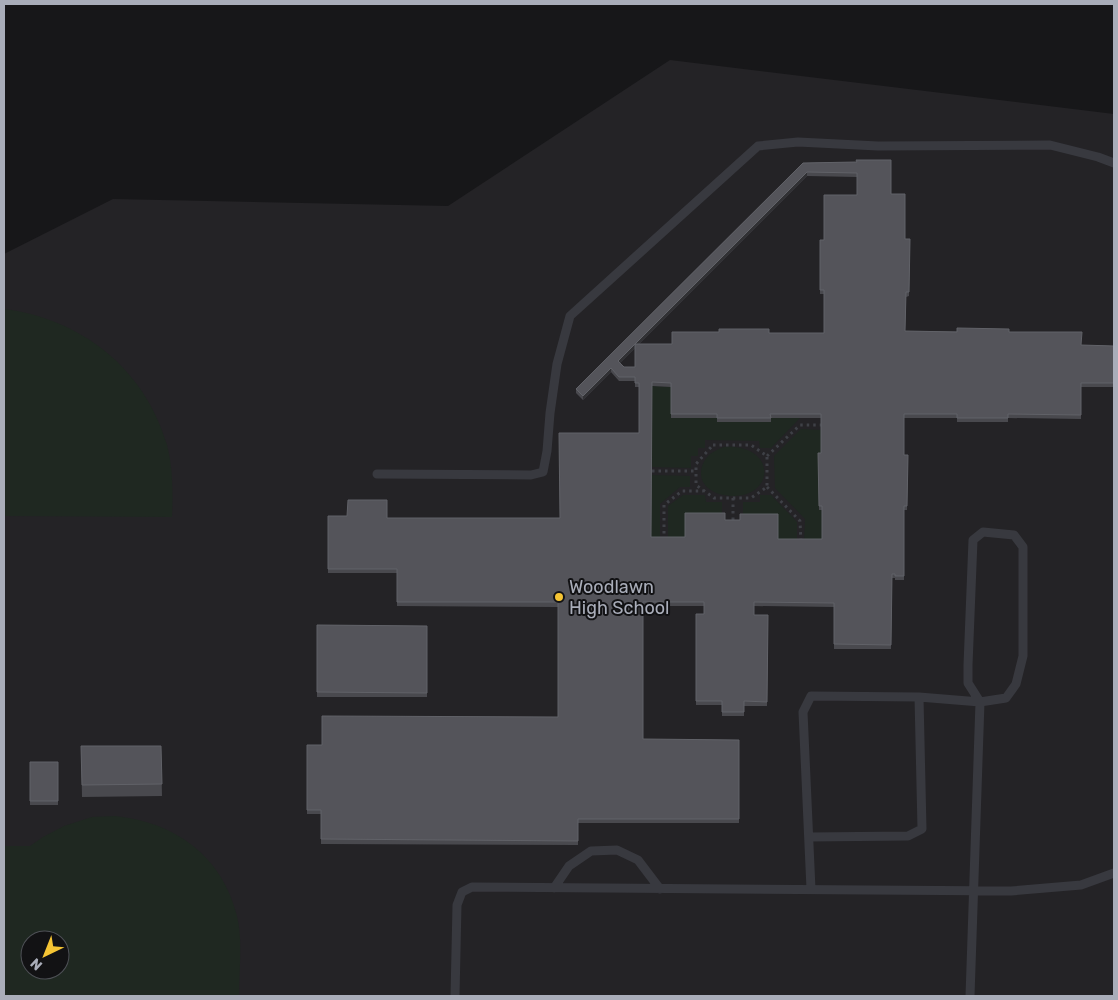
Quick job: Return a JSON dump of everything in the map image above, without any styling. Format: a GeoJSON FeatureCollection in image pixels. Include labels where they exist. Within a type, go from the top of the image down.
{"type":"FeatureCollection","features":[{"type":"Feature","properties":{"kind":"lane"},"geometry":{"type":"LineString","coordinates":[[377,474],[531,475],[542,472],[547,452],[557,364],[570,316],[758,146],[798,142],[878,146],[1050,145],[1098,157],[1114,164]]}},
{"type":"Feature","properties":{"kind":"lane"},"geometry":{"type":"LineString","coordinates":[[811,890],[803,712],[811,696],[919,697],[980,702],[1006,698],[1016,684],[1023,656],[1023,547],[1014,535],[983,532],[973,540],[968,683],[980,702],[970,996]]}},
{"type":"Feature","properties":{"kind":"lane"},"geometry":{"type":"LineString","coordinates":[[809,837],[908,836],[922,829],[919,697]]}},
{"type":"Feature","properties":{"kind":"lane"},"geometry":{"type":"LineString","coordinates":[[554,888],[568,866],[591,851],[617,850],[638,860],[660,888]]}},
{"type":"Feature","properties":{"kind":"lane"},"geometry":{"type":"LineString","coordinates":[[455,996],[457,905],[462,892],[472,887],[1011,891],[1081,885],[1114,873]]}},
{"type":"Feature","properties":{"kind":"path"},"geometry":{"type":"LineString","coordinates":[[801,543],[800,521],[767,487],[767,456],[800,426],[821,425]]}},
{"type":"Feature","properties":{"kind":"path"},"geometry":{"type":"LineString","coordinates":[[767,456],[751,445],[713,444],[696,464],[696,485],[714,498],[751,498],[767,487]]}},
{"type":"Feature","properties":{"kind":"path"},"geometry":{"type":"LineString","coordinates":[[652,471],[696,471]]}},
{"type":"Feature","properties":{"kind":"path"},"geometry":{"type":"LineString","coordinates":[[664,541],[664,505],[682,491],[704,491]]}},
{"type":"Feature","properties":{"kind":"path"},"geometry":{"type":"LineString","coordinates":[[733,498],[733,524]]}},
{"type":"Feature","properties":{"kind":"shaded area","name":"Woodlawn High School"},"geometry":{"type":"Polygon","coordinates":[[[670,60],[1114,114],[1114,996],[4,996],[4,254],[113,199],[448,206],[670,60]]]}},
{"type":"Feature","properties":{"kind":"shaded area"},"geometry":{"type":"Polygon","coordinates":[[[4,309],[32,315],[59,324],[84,336],[106,352],[126,371],[143,393],[157,418],[167,445],[172,481],[172,517],[4,516],[4,309]]]}},
{"type":"Feature","properties":{"kind":"shaded area"},"geometry":{"type":"Polygon","coordinates":[[[652,386],[671,387],[671,418],[717,418],[718,422],[770,422],[770,418],[800,418],[771,448],[760,448],[759,441],[705,440],[705,448],[698,448],[698,456],[691,456],[691,468],[651,467],[652,386]]]}},
{"type":"Feature","properties":{"kind":"shaded area"},"geometry":{"type":"Polygon","coordinates":[[[801,429],[821,430],[822,543],[804,543],[805,519],[775,488],[774,456],[801,429]]]}},
{"type":"Feature","properties":{"kind":"shaded area"},"geometry":{"type":"Polygon","coordinates":[[[724,447],[741,448],[753,453],[761,461],[764,470],[763,479],[757,488],[748,493],[731,496],[714,492],[708,488],[702,480],[702,466],[710,454],[724,447]]]}},
{"type":"Feature","properties":{"kind":"shaded area"},"geometry":{"type":"Polygon","coordinates":[[[651,475],[690,476],[690,487],[680,487],[660,504],[660,541],[651,541],[651,475]]]}},
{"type":"Feature","properties":{"kind":"shaded area"},"geometry":{"type":"Polygon","coordinates":[[[683,495],[705,495],[706,502],[722,502],[722,517],[685,541],[668,541],[668,506],[683,495]]]}},
{"type":"Feature","properties":{"kind":"shaded area"},"geometry":{"type":"Polygon","coordinates":[[[760,495],[771,495],[797,522],[797,543],[778,543],[743,518],[743,502],[760,502],[760,495]]]}},
{"type":"Feature","properties":{"kind":"shaded area"},"geometry":{"type":"Polygon","coordinates":[[[115,816],[137,820],[176,834],[207,859],[220,875],[230,894],[237,916],[240,945],[239,996],[4,996],[4,846],[30,846],[64,826],[92,817],[115,816]]]}},
{"type":"Feature","properties":{"kind":"building"},"geometry":{"type":"Polygon","coordinates":[[[856,160],[891,160],[891,194],[905,194],[905,239],[910,239],[909,292],[906,292],[905,331],[957,332],[957,328],[1009,329],[1009,332],[1082,332],[1081,345],[1114,346],[1114,383],[1081,383],[1081,415],[1008,414],[1008,418],[957,418],[957,414],[904,414],[904,455],[908,455],[907,506],[904,506],[904,576],[892,574],[891,645],[834,644],[834,603],[754,602],[754,615],[768,615],[767,702],[744,701],[744,712],[722,712],[722,701],[696,701],[696,614],[704,614],[704,602],[643,602],[643,739],[739,740],[739,819],[578,819],[578,841],[321,839],[321,810],[307,810],[307,745],[322,745],[322,716],[558,717],[558,602],[397,602],[397,569],[328,569],[328,516],[347,516],[348,500],[387,500],[387,518],[560,518],[559,433],[639,433],[639,383],[635,383],[635,377],[619,377],[611,368],[583,396],[576,389],[803,163],[857,162],[856,160]],[[807,172],[635,344],[672,344],[672,332],[719,332],[719,329],[769,329],[769,333],[824,333],[824,290],[820,290],[820,240],[824,240],[824,195],[857,195],[857,173],[807,172]],[[635,344],[618,361],[624,367],[635,367],[635,344]],[[652,382],[651,537],[685,537],[685,513],[725,513],[725,520],[740,520],[740,514],[778,514],[778,539],[822,539],[822,506],[819,506],[818,453],[821,453],[821,414],[770,414],[771,418],[717,418],[717,414],[671,414],[671,383],[652,382]]]}},
{"type":"Feature","properties":{"kind":"building"},"geometry":{"type":"Polygon","coordinates":[[[317,625],[427,626],[427,693],[317,692],[317,625]]]}},
{"type":"Feature","properties":{"kind":"building"},"geometry":{"type":"Polygon","coordinates":[[[81,746],[161,746],[162,784],[82,785],[81,746]]]}},
{"type":"Feature","properties":{"kind":"building"},"geometry":{"type":"Polygon","coordinates":[[[30,762],[58,762],[58,801],[30,801],[30,762]]]}},
{"type":"Feature","properties":{"kind":"place","name":"Woodlawn High School"},"geometry":{"type":"Point","coordinates":[559,597]}}]}
